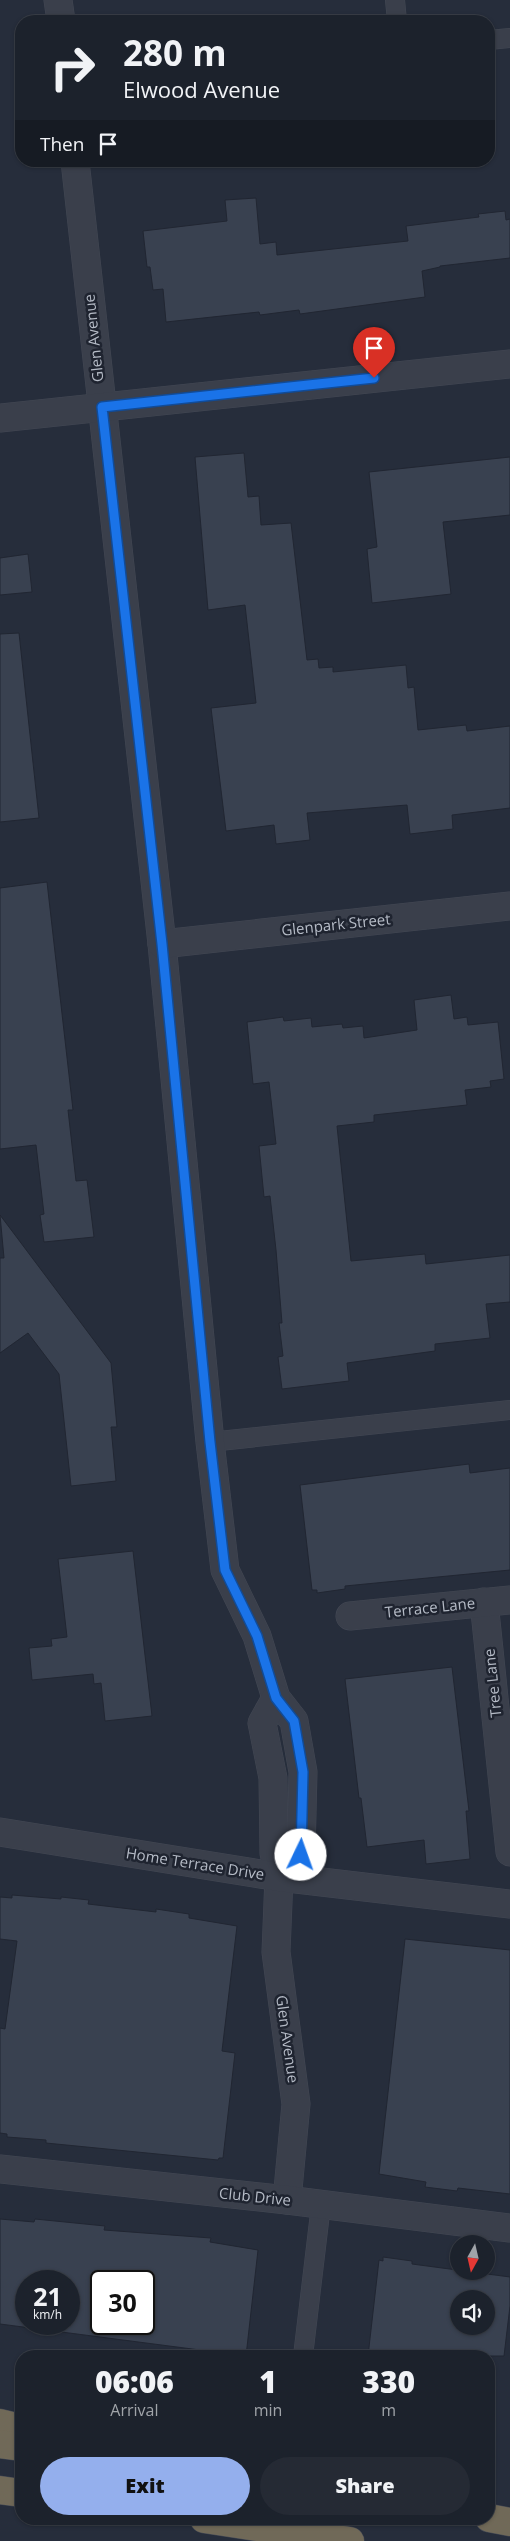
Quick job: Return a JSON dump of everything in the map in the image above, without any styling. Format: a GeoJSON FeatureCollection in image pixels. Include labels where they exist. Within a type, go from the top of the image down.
{"type":"FeatureCollection","features":[{"type":"Feature","properties":{"kind":"highway"},"geometry":{"type":"LineString","coordinates":[[0,2423],[15,2427]]}},
{"type":"Feature","properties":{"kind":"highway"},"geometry":{"type":"LineString","coordinates":[[0,2444],[15,2446]]}},
{"type":"Feature","properties":{"kind":"highway"},"geometry":{"type":"LineString","coordinates":[[0,2490],[15,2492]]}},
{"type":"Feature","properties":{"kind":"highway"},"geometry":{"type":"LineString","coordinates":[[495,2519],[510,2522]]}},
{"type":"Feature","properties":{"kind":"highway"},"geometry":{"type":"LineString","coordinates":[[244,2525],[350,2541]]}},
{"type":"Feature","properties":{"kind":"street"},"geometry":{"type":"LineString","coordinates":[[58,0],[60,15]]}},
{"type":"Feature","properties":{"kind":"street","name":"Glen Avenue"},"geometry":{"type":"LineString","coordinates":[[77,167],[162,944],[210,1442],[225,1570],[257,1636],[276,1698],[294,1721],[303,1772],[301,1855],[279,1877]]}},
{"type":"Feature","properties":{"kind":"street"},"geometry":{"type":"LineString","coordinates":[[0,418],[510,364]]}},
{"type":"Feature","properties":{"kind":"street","name":"Glenpark Street"},"geometry":{"type":"LineString","coordinates":[[162,944],[510,906]]}},
{"type":"Feature","properties":{"kind":"street","name":"Terrace Lane"},"geometry":{"type":"LineString","coordinates":[[350,1616],[497,1601]]}},
{"type":"Feature","properties":{"kind":"street","name":"Tree Lane"},"geometry":{"type":"LineString","coordinates":[[497,1601],[510,1852]]}},
{"type":"Feature","properties":{"kind":"street","name":"Glen Avenue"},"geometry":{"type":"LineString","coordinates":[[276,1698],[262,1724],[273,1778],[274,1853],[279,1877],[276,1952],[296,2104],[286,2200]]}},
{"type":"Feature","properties":{"kind":"street"},"geometry":{"type":"LineString","coordinates":[[274,1798],[303,1796]]}},
{"type":"Feature","properties":{"kind":"street","name":"Home Terrace Drive"},"geometry":{"type":"LineString","coordinates":[[0,1832],[279,1877],[510,1904]]}},
{"type":"Feature","properties":{"kind":"street","name":"Club Drive"},"geometry":{"type":"LineString","coordinates":[[0,2169],[286,2200],[510,2228]]}},
{"type":"Feature","properties":{"kind":"lane"},"geometry":{"type":"LineString","coordinates":[[395,0],[396,15]]}},
{"type":"Feature","properties":{"kind":"lane"},"geometry":{"type":"LineString","coordinates":[[495,39],[510,38]]}},
{"type":"Feature","properties":{"kind":"lane"},"geometry":{"type":"LineString","coordinates":[[210,1442],[510,1410]]}},
{"type":"Feature","properties":{"kind":"lane"},"geometry":{"type":"LineString","coordinates":[[305,2350],[321,2205]]}},
{"type":"Feature","properties":{"kind":"building"},"geometry":{"type":"Polygon","coordinates":[[[256,198],[260,244],[276,242],[277,255],[408,241],[406,226],[479,217],[478,214],[505,211],[506,220],[510,219],[510,258],[440,266],[422,271],[425,297],[300,314],[299,310],[260,315],[259,312],[166,322],[163,289],[153,290],[150,267],[147,267],[143,231],[227,221],[225,200],[256,198]]]}},
{"type":"Feature","properties":{"kind":"building"},"geometry":{"type":"Polygon","coordinates":[[[244,453],[248,497],[259,496],[261,525],[291,523],[307,660],[318,659],[319,668],[333,667],[333,672],[406,665],[408,688],[414,687],[418,730],[466,725],[467,731],[510,726],[510,808],[452,815],[453,829],[410,834],[407,805],[307,813],[310,840],[276,844],[274,825],[226,831],[211,708],[256,703],[245,605],[208,610],[195,457],[244,453]]]}},
{"type":"Feature","properties":{"kind":"building"},"geometry":{"type":"Polygon","coordinates":[[[510,457],[510,515],[443,522],[451,594],[372,603],[367,549],[377,547],[369,472],[510,457]]]}},
{"type":"Feature","properties":{"kind":"building"},"geometry":{"type":"Polygon","coordinates":[[[28,554],[32,592],[0,595],[0,558],[28,554]]]}},
{"type":"Feature","properties":{"kind":"building"},"geometry":{"type":"Polygon","coordinates":[[[19,633],[39,818],[0,822],[0,634],[19,633]]]}},
{"type":"Feature","properties":{"kind":"building"},"geometry":{"type":"Polygon","coordinates":[[[47,882],[73,1110],[68,1110],[76,1181],[87,1180],[94,1237],[44,1242],[40,1215],[44,1214],[36,1145],[0,1149],[0,888],[47,882]]]}},
{"type":"Feature","properties":{"kind":"building"},"geometry":{"type":"Polygon","coordinates":[[[451,995],[454,1019],[467,1017],[468,1025],[498,1022],[504,1079],[490,1081],[491,1087],[465,1090],[467,1105],[374,1115],[374,1122],[337,1126],[351,1261],[425,1254],[426,1264],[510,1255],[510,1302],[486,1304],[490,1338],[435,1344],[435,1351],[347,1363],[349,1381],[282,1389],[278,1357],[283,1356],[279,1323],[282,1323],[276,1250],[270,1196],[264,1197],[259,1146],[276,1144],[269,1082],[253,1084],[247,1022],[283,1017],[284,1021],[311,1018],[312,1027],[342,1024],[343,1028],[363,1026],[364,1038],[417,1030],[414,1000],[451,995]]]}},
{"type":"Feature","properties":{"kind":"building"},"geometry":{"type":"Polygon","coordinates":[[[0,1215],[111,1363],[117,1427],[111,1427],[116,1481],[71,1486],[59,1374],[28,1333],[0,1353],[0,1258],[4,1258],[0,1215]]]}},
{"type":"Feature","properties":{"kind":"building"},"geometry":{"type":"Polygon","coordinates":[[[469,1464],[470,1473],[510,1468],[510,1570],[345,1586],[345,1589],[317,1593],[317,1590],[312,1590],[300,1485],[469,1464]]]}},
{"type":"Feature","properties":{"kind":"building"},"geometry":{"type":"Polygon","coordinates":[[[133,1551],[152,1716],[105,1721],[101,1683],[94,1684],[93,1674],[32,1680],[29,1648],[52,1646],[51,1639],[67,1637],[58,1559],[133,1551]]]}},
{"type":"Feature","properties":{"kind":"building"},"geometry":{"type":"Polygon","coordinates":[[[452,1667],[469,1811],[466,1811],[470,1859],[426,1864],[424,1840],[367,1847],[361,1798],[359,1798],[345,1679],[452,1667]]]}},
{"type":"Feature","properties":{"kind":"building"},"geometry":{"type":"Polygon","coordinates":[[[12,1895],[89,1900],[88,1904],[156,1912],[156,1909],[189,1914],[189,1918],[237,1926],[222,2051],[235,2053],[223,2158],[218,2160],[46,2143],[46,2140],[7,2137],[7,2134],[0,2133],[0,2028],[5,2029],[17,1941],[0,1939],[0,1897],[12,1898],[12,1895]]]}},
{"type":"Feature","properties":{"kind":"building"},"geometry":{"type":"Polygon","coordinates":[[[405,1939],[510,1950],[510,2194],[458,2188],[457,2191],[425,2187],[426,2182],[379,2174],[405,1939]]]}},
{"type":"Feature","properties":{"kind":"building"},"geometry":{"type":"Polygon","coordinates":[[[0,2219],[34,2222],[35,2219],[105,2226],[104,2230],[211,2238],[210,2242],[258,2250],[247,2350],[200,2350],[80,2334],[80,2270],[15,2270],[15,2326],[0,2324],[0,2219]]]}},
{"type":"Feature","properties":{"kind":"building"},"geometry":{"type":"Polygon","coordinates":[[[383,2257],[412,2261],[412,2264],[450,2269],[450,2280],[495,2280],[495,2275],[510,2277],[510,2306],[504,2356],[495,2356],[495,2350],[369,2350],[379,2260],[383,2261],[383,2257]]]}},
{"type":"Feature","properties":{"kind":"route"},"geometry":{"type":"LineString","coordinates":[[301,1855],[303,1772],[294,1721],[276,1698],[257,1636],[225,1570],[210,1442],[162,944],[102,407],[374,378]]}}]}
